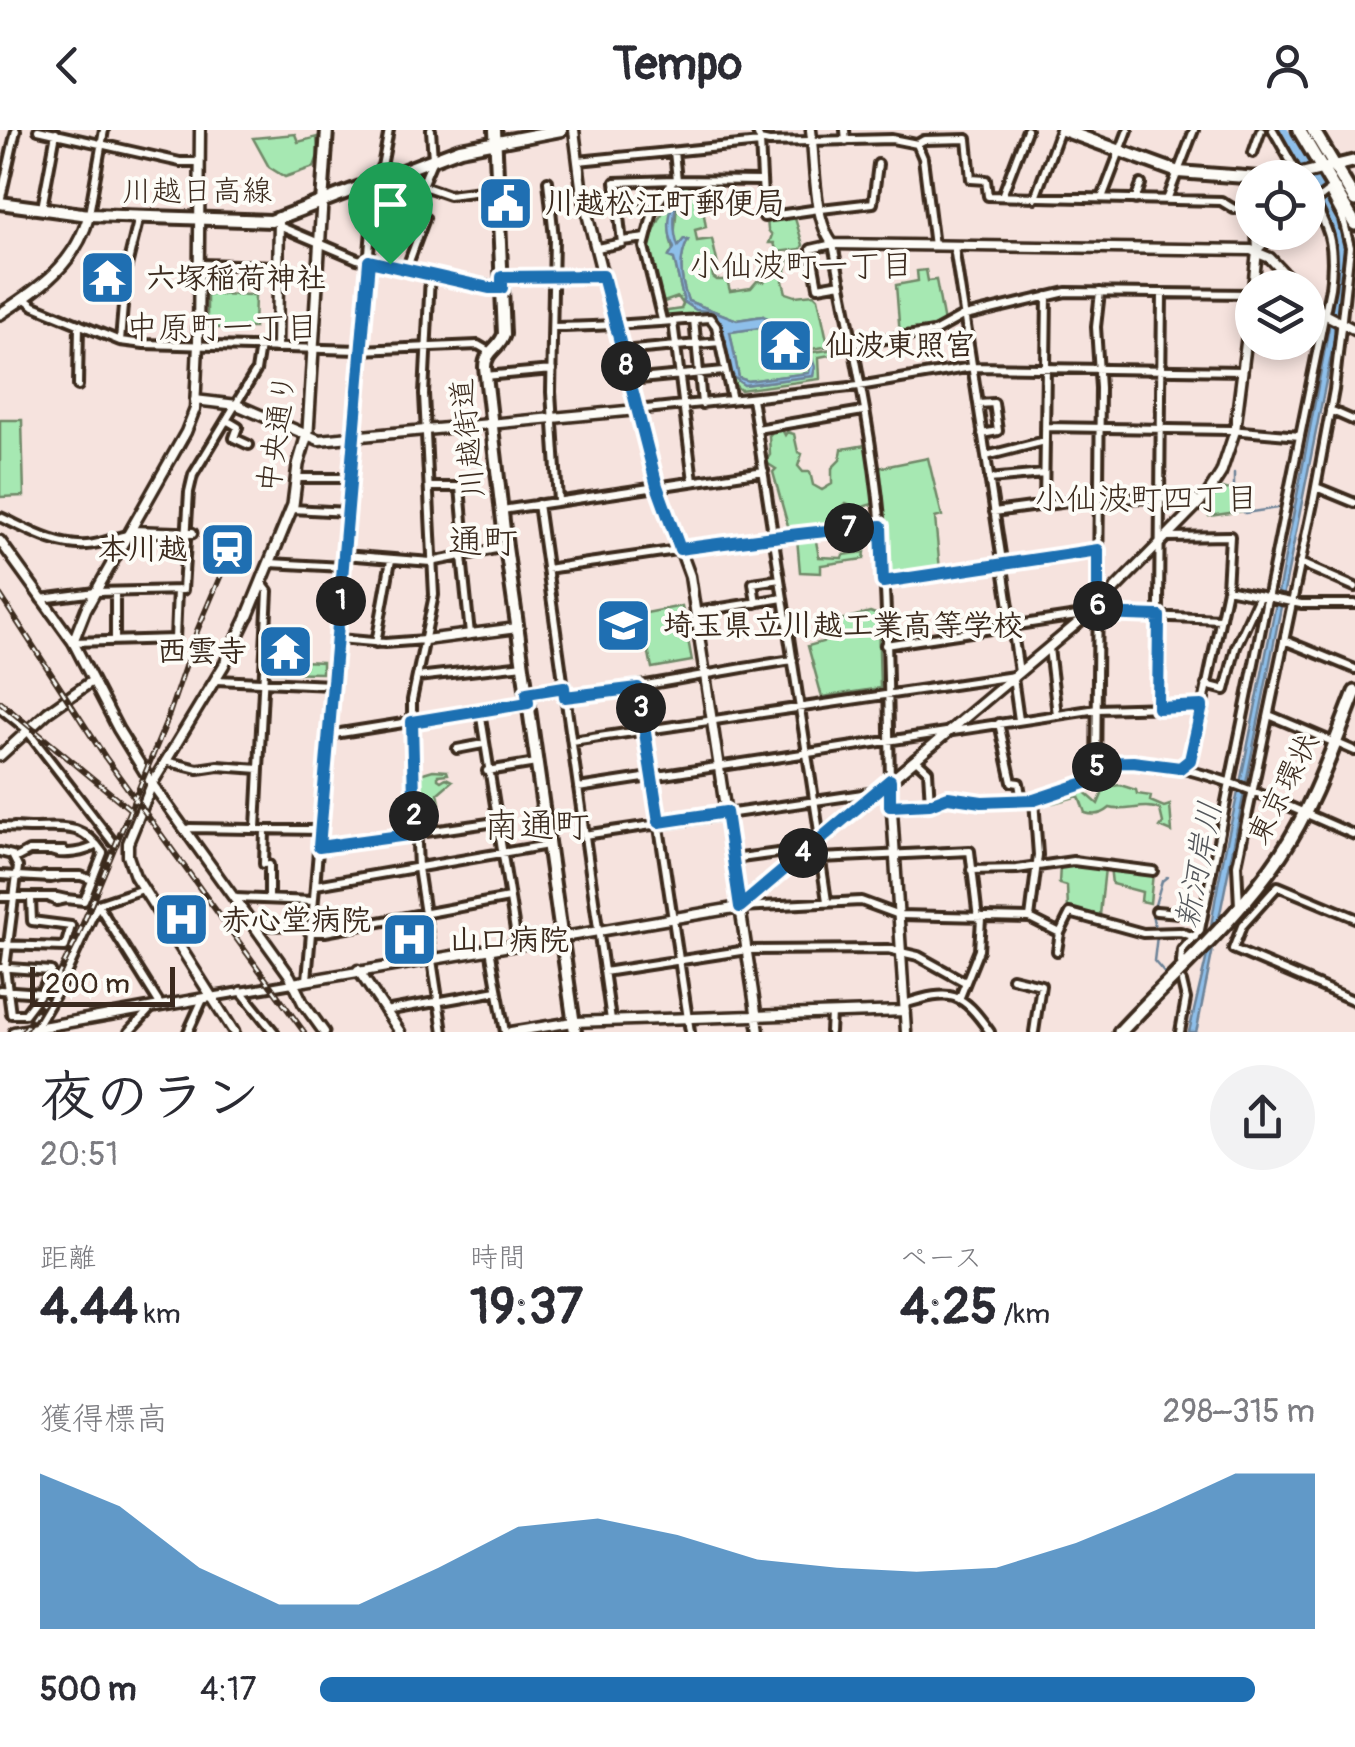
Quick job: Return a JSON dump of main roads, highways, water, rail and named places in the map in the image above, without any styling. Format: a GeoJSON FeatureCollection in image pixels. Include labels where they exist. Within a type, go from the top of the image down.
{"type":"FeatureCollection","features":[{"type":"Feature","properties":{"kind":"highway"},"geometry":{"type":"LineString","coordinates":[[1299,130],[1308,160]]}},
{"type":"Feature","properties":{"kind":"highway"},"geometry":{"type":"LineString","coordinates":[[1312,160],[1313,130]]}},
{"type":"Feature","properties":{"kind":"highway"},"geometry":{"type":"LineString","coordinates":[[1325,178],[1337,183],[1354,219]]}},
{"type":"Feature","properties":{"kind":"highway"},"geometry":{"type":"LineString","coordinates":[[1325,179],[1353,193]]}},
{"type":"Feature","properties":{"kind":"highway"},"geometry":{"type":"LineString","coordinates":[[1325,187],[1354,219]]}},
{"type":"Feature","properties":{"kind":"highway","name":"東京環状"},"geometry":{"type":"LineString","coordinates":[[1337,744],[1355,692]]}},
{"type":"Feature","properties":{"kind":"highway","name":"東京環状"},"geometry":{"type":"LineString","coordinates":[[1124,1032],[1277,869],[1355,707]]}},
{"type":"Feature","properties":{"kind":"highway","name":"東京環状"},"geometry":{"type":"LineString","coordinates":[[1232,917],[1282,853],[1306,814]]}},
{"type":"Feature","properties":{"kind":"main road","name":"中央通り"},"geometry":{"type":"LineString","coordinates":[[248,616],[292,510],[307,437],[327,130]]}},
{"type":"Feature","properties":{"kind":"main road","name":"川越日高線"},"geometry":{"type":"LineString","coordinates":[[0,202],[89,215],[279,223],[496,135],[560,130]]}},
{"type":"Feature","properties":{"kind":"main road"},"geometry":{"type":"LineString","coordinates":[[1061,130],[1178,172],[1235,176]]}},
{"type":"Feature","properties":{"kind":"main road","name":"川越街道"},"geometry":{"type":"LineString","coordinates":[[496,135],[504,338],[485,361],[486,376],[522,666],[574,1027]]}},
{"type":"Feature","properties":{"kind":"main road"},"geometry":{"type":"LineString","coordinates":[[1325,171],[1354,166]]}},
{"type":"Feature","properties":{"kind":"main road"},"geometry":{"type":"LineString","coordinates":[[0,314],[54,276],[80,242],[89,215]]}},
{"type":"Feature","properties":{"kind":"water"},"geometry":{"type":"Polygon","coordinates":[[[683,187],[675,207],[674,224],[678,246],[688,240],[682,270],[688,301],[737,320],[763,316],[773,320],[767,327],[730,332],[739,378],[748,381],[809,373],[812,358],[813,376],[744,385],[735,378],[715,320],[709,311],[696,310],[684,302],[674,259],[669,257],[674,248],[670,216],[674,199],[683,187]]]}},
{"type":"Feature","properties":{"kind":"water"},"geometry":{"type":"Polygon","coordinates":[[[1330,321],[1334,323],[1335,336],[1198,1024],[1196,1032],[1189,1032],[1208,951],[1330,321]]]}},
{"type":"Feature","properties":{"kind":"waterway","name":"新河岸川"},"geometry":{"type":"LineString","coordinates":[[1283,130],[1329,209],[1341,243],[1341,274],[1331,322]]}},
{"type":"Feature","properties":{"kind":"waterway"},"geometry":{"type":"LineString","coordinates":[[1234,473],[1234,493],[1245,513]]}},
{"type":"Feature","properties":{"kind":"waterway"},"geometry":{"type":"LineString","coordinates":[[1237,505],[1245,513],[1295,508]]}},
{"type":"Feature","properties":{"kind":"waterway"},"geometry":{"type":"LineString","coordinates":[[1156,931],[1152,915],[1162,881],[1167,877]]}},
{"type":"Feature","properties":{"kind":"waterway"},"geometry":{"type":"LineString","coordinates":[[1157,936],[1154,961],[1167,976]]}},
{"type":"Feature","properties":{"kind":"railway"},"geometry":{"type":"LineString","coordinates":[[23,1032],[51,990],[77,938],[166,723],[197,631],[228,558]]}},
{"type":"Feature","properties":{"kind":"railway"},"geometry":{"type":"LineString","coordinates":[[0,595],[105,757],[304,1032]]}},
{"type":"Feature","properties":{"kind":"railway"},"geometry":{"type":"LineString","coordinates":[[0,702],[131,810]]}},
{"type":"Feature","properties":{"kind":"place","name":"川越松江町郵便局"},"geometry":{"type":"Point","coordinates":[506,203]}},
{"type":"Feature","properties":{"kind":"place","name":"六塚稲荷神社"},"geometry":{"type":"Point","coordinates":[107,278]}},
{"type":"Feature","properties":{"kind":"place","name":"仙波東照宮"},"geometry":{"type":"Point","coordinates":[786,345]}},
{"type":"Feature","properties":{"kind":"place","name":"本川越"},"geometry":{"type":"Point","coordinates":[227,549]}},
{"type":"Feature","properties":{"kind":"place","name":"埼玉県立川越工業高等学校"},"geometry":{"type":"Point","coordinates":[624,625]}},
{"type":"Feature","properties":{"kind":"place","name":"西雲寺"},"geometry":{"type":"Point","coordinates":[286,651]}},
{"type":"Feature","properties":{"kind":"place","name":"赤心堂病院"},"geometry":{"type":"Point","coordinates":[182,920]}},
{"type":"Feature","properties":{"kind":"place","name":"山口病院"},"geometry":{"type":"Point","coordinates":[410,940]}},
{"type":"Feature","properties":{"kind":"district","name":"小仙波町一丁目"},"geometry":{"type":"Point","coordinates":[801,266]}},
{"type":"Feature","properties":{"kind":"district","name":"中原町一丁目"},"geometry":{"type":"Point","coordinates":[222,328]}},
{"type":"Feature","properties":{"kind":"district","name":"小仙波町四丁目"},"geometry":{"type":"Point","coordinates":[1146,499]}},
{"type":"Feature","properties":{"kind":"district","name":"通町"},"geometry":{"type":"Point","coordinates":[483,542]}},
{"type":"Feature","properties":{"kind":"district","name":"南通町"},"geometry":{"type":"Point","coordinates":[537,826]}}]}
